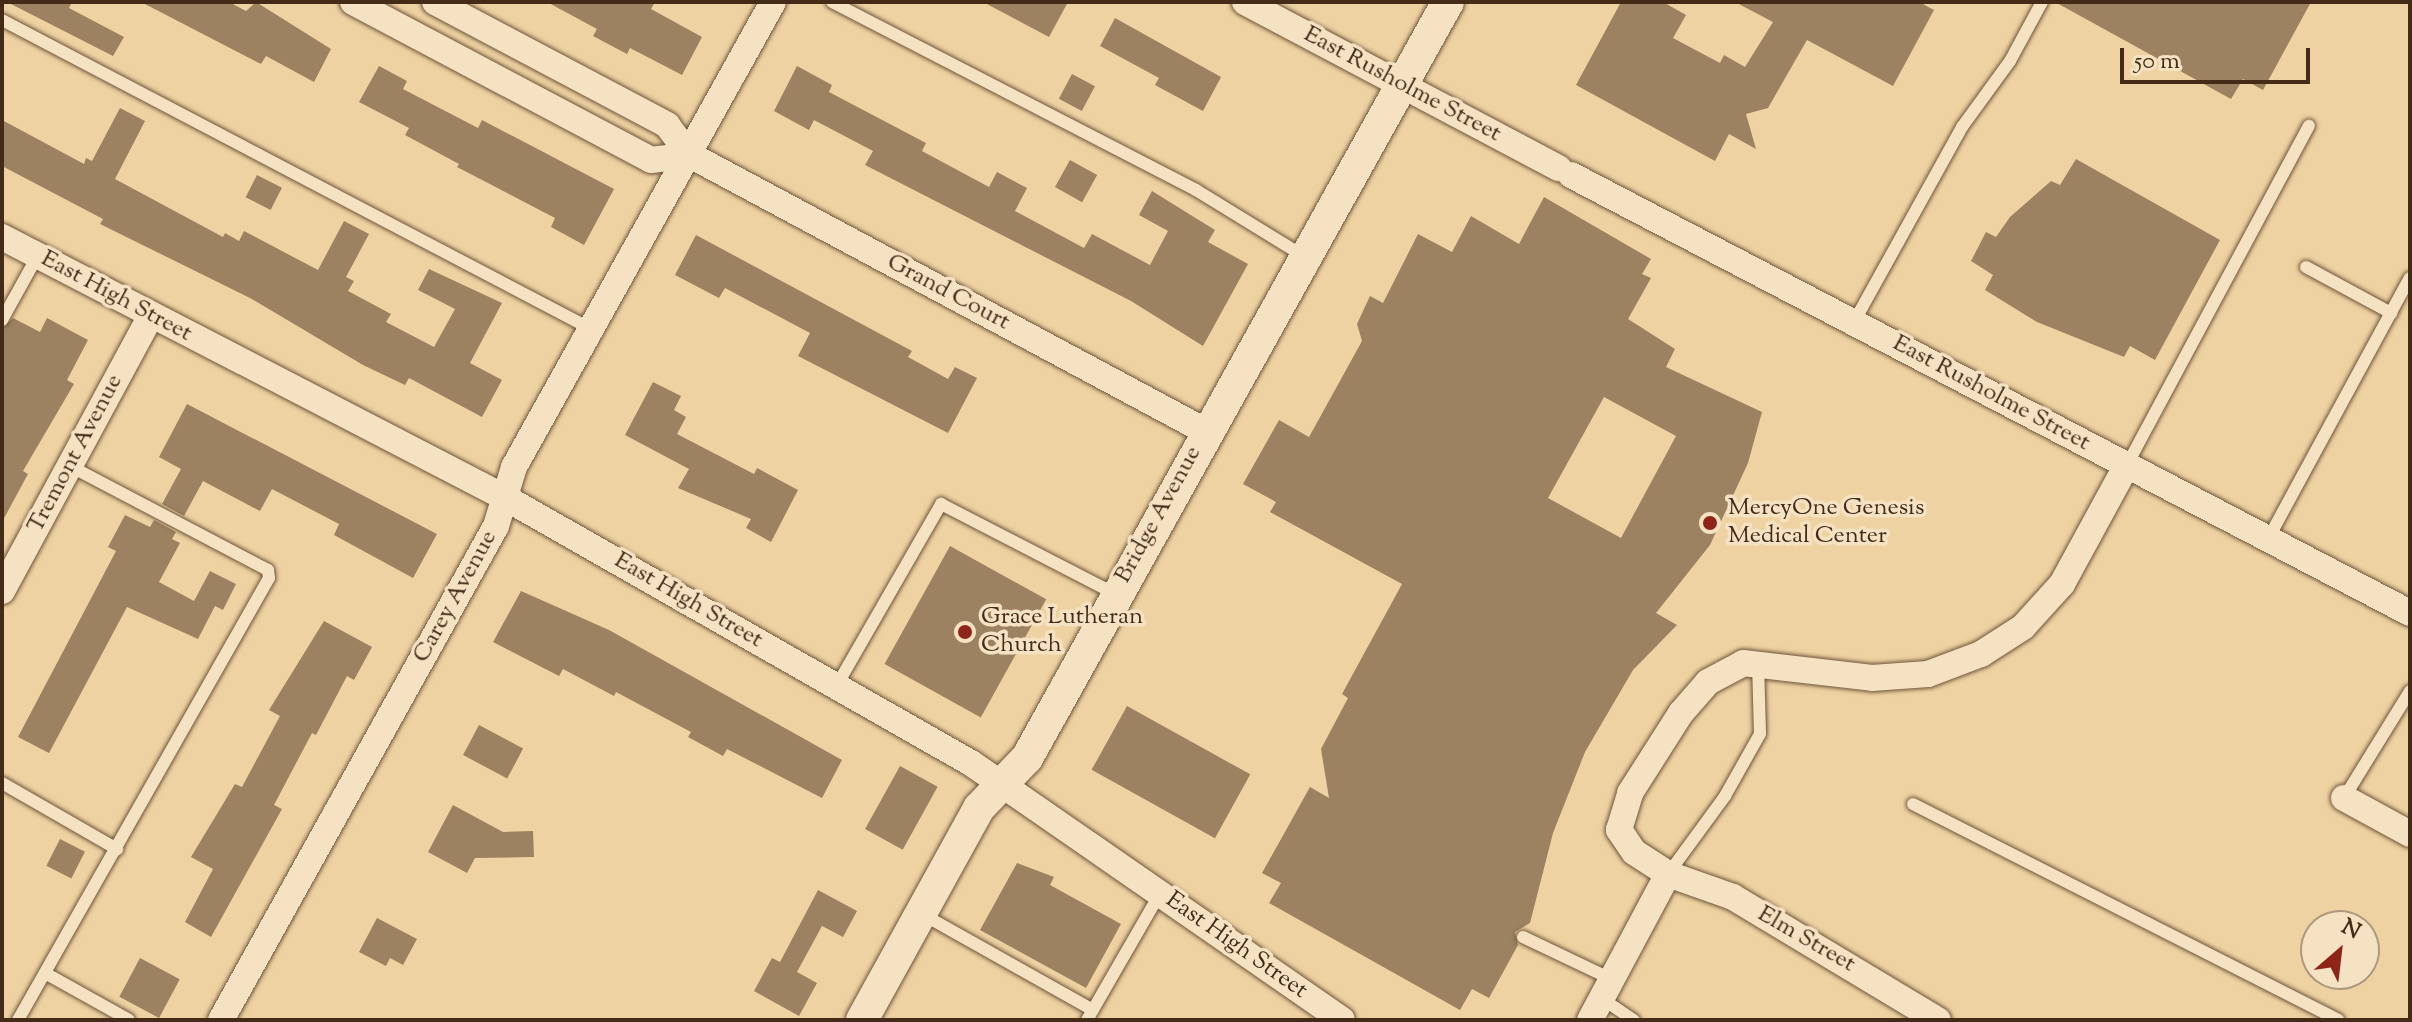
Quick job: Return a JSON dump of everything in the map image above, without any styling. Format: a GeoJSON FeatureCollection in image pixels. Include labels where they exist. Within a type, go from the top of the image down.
{"type":"FeatureCollection","features":[{"type":"Feature","properties":{"kind":"street"},"geometry":{"type":"LineString","coordinates":[[353,2],[651,160],[690,155]]}},
{"type":"Feature","properties":{"kind":"street","name":"Grand Court"},"geometry":{"type":"LineString","coordinates":[[435,2],[667,125],[690,155],[1207,432]]}},
{"type":"Feature","properties":{"kind":"street","name":"Carey Avenue"},"geometry":{"type":"LineString","coordinates":[[221,1020],[496,526],[514,467],[773,2]]}},
{"type":"Feature","properties":{"kind":"street","name":"East Rusholme Street"},"geometry":{"type":"LineString","coordinates":[[1245,2],[2410,613]]}},
{"type":"Feature","properties":{"kind":"street","name":"Bridge Avenue"},"geometry":{"type":"LineString","coordinates":[[862,1020],[979,808],[1027,758],[1115,594],[1448,2]]}},
{"type":"Feature","properties":{"kind":"street","name":"East High Street"},"geometry":{"type":"LineString","coordinates":[[2,237],[504,497],[1004,782],[1161,892],[1314,1012],[1342,1020]]}},
{"type":"Feature","properties":{"kind":"street","name":"Tremont Avenue"},"geometry":{"type":"LineString","coordinates":[[2,591],[151,316]]}},
{"type":"Feature","properties":{"kind":"street"},"geometry":{"type":"LineString","coordinates":[[1758,664],[1872,678],[1928,674],[1981,654],[2023,627],[2062,584],[2127,465]]}},
{"type":"Feature","properties":{"kind":"street","name":"Elm Street"},"geometry":{"type":"LineString","coordinates":[[1758,664],[1743,663],[1708,682],[1681,713],[1630,793],[1619,830],[1634,852],[1668,874],[1733,897],[1938,1020]]}},
{"type":"Feature","properties":{"kind":"street"},"geometry":{"type":"LineString","coordinates":[[2344,798],[2410,834]]}},
{"type":"Feature","properties":{"kind":"street"},"geometry":{"type":"LineString","coordinates":[[1601,999],[1668,874]]}},
{"type":"Feature","properties":{"kind":"lane"},"geometry":{"type":"LineString","coordinates":[[832,2],[1196,190],[1305,257]]}},
{"type":"Feature","properties":{"kind":"lane"},"geometry":{"type":"LineString","coordinates":[[1854,322],[1962,127],[2010,61],[2042,2]]}},
{"type":"Feature","properties":{"kind":"lane"},"geometry":{"type":"LineString","coordinates":[[2,20],[592,330]]}},
{"type":"Feature","properties":{"kind":"lane"},"geometry":{"type":"LineString","coordinates":[[2127,465],[2309,126]]}},
{"type":"Feature","properties":{"kind":"lane"},"geometry":{"type":"LineString","coordinates":[[2,320],[38,255]]}},
{"type":"Feature","properties":{"kind":"lane"},"geometry":{"type":"LineString","coordinates":[[2306,267],[2391,313]]}},
{"type":"Feature","properties":{"kind":"lane"},"geometry":{"type":"LineString","coordinates":[[2268,539],[2410,278]]}},
{"type":"Feature","properties":{"kind":"lane"},"geometry":{"type":"LineString","coordinates":[[18,1020],[269,578],[268,570],[70,466]]}},
{"type":"Feature","properties":{"kind":"lane"},"geometry":{"type":"LineString","coordinates":[[837,685],[941,504],[1115,594]]}},
{"type":"Feature","properties":{"kind":"lane"},"geometry":{"type":"LineString","coordinates":[[1668,874],[1725,796],[1760,734],[1758,664]]}},
{"type":"Feature","properties":{"kind":"lane"},"geometry":{"type":"LineString","coordinates":[[2344,798],[2410,691]]}},
{"type":"Feature","properties":{"kind":"lane"},"geometry":{"type":"LineString","coordinates":[[2,783],[117,849]]}},
{"type":"Feature","properties":{"kind":"lane"},"geometry":{"type":"LineString","coordinates":[[1913,804],[2338,1020]]}},
{"type":"Feature","properties":{"kind":"lane"},"geometry":{"type":"LineString","coordinates":[[921,913],[1090,1015],[1161,892]]}},
{"type":"Feature","properties":{"kind":"lane"},"geometry":{"type":"LineString","coordinates":[[1523,937],[1601,999],[1634,1020]]}},
{"type":"Feature","properties":{"kind":"lane"},"geometry":{"type":"LineString","coordinates":[[45,973],[129,1020]]}},
{"type":"Feature","properties":{"kind":"building"},"geometry":{"type":"Polygon","coordinates":[[[7,2],[72,2],[69,8],[124,37],[113,56],[7,2]]]}},
{"type":"Feature","properties":{"kind":"building"},"geometry":{"type":"Polygon","coordinates":[[[141,2],[229,2],[246,11],[256,2],[331,49],[314,82],[266,56],[261,64],[141,2]]]}},
{"type":"Feature","properties":{"kind":"building"},"geometry":{"type":"Polygon","coordinates":[[[547,2],[655,2],[651,9],[702,37],[682,75],[630,48],[627,54],[593,36],[597,29],[547,2]]]}},
{"type":"Feature","properties":{"kind":"building"},"geometry":{"type":"Polygon","coordinates":[[[983,2],[1068,2],[1049,37],[983,2]]]}},
{"type":"Feature","properties":{"kind":"building"},"geometry":{"type":"Polygon","coordinates":[[[1621,2],[1663,2],[1686,15],[1673,38],[1720,63],[1724,55],[1745,67],[1773,22],[1735,2],[1919,2],[1934,10],[1893,86],[1807,40],[1768,108],[1746,114],[1756,149],[1729,134],[1715,161],[1576,85],[1621,2]]]}},
{"type":"Feature","properties":{"kind":"building"},"geometry":{"type":"Polygon","coordinates":[[[2055,2],[2311,2],[2263,90],[2243,79],[2231,99],[2055,2]]]}},
{"type":"Feature","properties":{"kind":"building"},"geometry":{"type":"Polygon","coordinates":[[[1115,18],[1221,77],[1203,111],[1155,85],[1159,78],[1100,46],[1115,18]]]}},
{"type":"Feature","properties":{"kind":"building"},"geometry":{"type":"Polygon","coordinates":[[[379,66],[407,81],[403,89],[478,128],[482,120],[614,189],[584,245],[551,227],[555,218],[457,167],[459,164],[405,135],[409,128],[359,102],[379,66]]]}},
{"type":"Feature","properties":{"kind":"building"},"geometry":{"type":"Polygon","coordinates":[[[797,66],[832,85],[829,92],[926,143],[922,151],[989,187],[997,172],[1027,188],[1015,211],[1084,248],[1092,234],[1150,265],[1168,231],[1139,215],[1152,191],[1215,230],[1208,242],[1248,264],[1203,346],[1131,301],[865,165],[873,151],[814,120],[809,130],[774,111],[797,66]]]}},
{"type":"Feature","properties":{"kind":"building"},"geometry":{"type":"Polygon","coordinates":[[[1072,74],[1095,86],[1082,111],[1059,99],[1072,74]]]}},
{"type":"Feature","properties":{"kind":"building"},"geometry":{"type":"Polygon","coordinates":[[[120,108],[145,121],[115,179],[223,237],[225,233],[239,241],[244,231],[318,270],[344,221],[369,234],[346,277],[354,281],[348,291],[391,314],[386,322],[434,347],[455,309],[418,290],[429,269],[502,303],[470,363],[502,380],[482,417],[409,378],[405,385],[363,365],[250,298],[100,224],[103,219],[2,166],[2,120],[84,164],[86,158],[92,161],[120,108]]]}},
{"type":"Feature","properties":{"kind":"building"},"geometry":{"type":"Polygon","coordinates":[[[2076,159],[2220,240],[2155,360],[2130,346],[2124,357],[2037,322],[1985,290],[1993,275],[1971,261],[1986,232],[1996,237],[2010,217],[2051,181],[2060,185],[2076,159]]]}},
{"type":"Feature","properties":{"kind":"building"},"geometry":{"type":"Polygon","coordinates":[[[1070,160],[1097,175],[1082,202],[1055,187],[1070,160]]]}},
{"type":"Feature","properties":{"kind":"building"},"geometry":{"type":"Polygon","coordinates":[[[257,175],[282,188],[271,210],[246,197],[257,175]]]}},
{"type":"Feature","properties":{"kind":"building"},"geometry":{"type":"Polygon","coordinates":[[[1544,197],[1651,259],[1642,274],[1651,278],[1628,319],[1675,349],[1666,367],[1762,412],[1748,463],[1710,545],[1656,613],[1677,625],[1633,670],[1585,752],[1553,833],[1530,923],[1515,932],[1518,945],[1489,998],[1472,989],[1460,1010],[1269,903],[1281,883],[1262,873],[1310,787],[1329,798],[1321,749],[1348,698],[1342,694],[1402,584],[1270,512],[1276,502],[1243,484],[1279,420],[1309,437],[1362,341],[1357,324],[1370,296],[1383,303],[1418,234],[1452,252],[1471,216],[1519,244],[1544,197]],[[1604,397],[1548,498],[1621,538],[1676,436],[1604,397]]]}},
{"type":"Feature","properties":{"kind":"building"},"geometry":{"type":"Polygon","coordinates":[[[696,235],[912,351],[908,357],[948,379],[955,367],[977,378],[948,433],[798,356],[810,333],[725,288],[719,298],[675,275],[696,235]]]}},
{"type":"Feature","properties":{"kind":"building"},"geometry":{"type":"Polygon","coordinates":[[[13,318],[40,332],[47,318],[88,340],[67,380],[74,384],[23,471],[28,474],[2,522],[2,329],[13,318]]]}},
{"type":"Feature","properties":{"kind":"building"},"geometry":{"type":"Polygon","coordinates":[[[653,382],[681,396],[674,410],[686,417],[677,434],[754,474],[757,468],[798,490],[771,542],[746,528],[751,519],[678,488],[689,469],[625,435],[653,382]]]}},
{"type":"Feature","properties":{"kind":"building"},"geometry":{"type":"Polygon","coordinates":[[[187,404],[437,534],[413,578],[334,535],[339,524],[272,489],[260,511],[203,481],[184,516],[162,504],[181,469],[159,457],[187,404]]]}},
{"type":"Feature","properties":{"kind":"building"},"geometry":{"type":"Polygon","coordinates":[[[125,515],[150,527],[154,520],[176,532],[172,539],[180,543],[159,582],[194,601],[210,571],[236,584],[223,610],[215,606],[198,639],[127,607],[49,753],[18,737],[116,551],[108,547],[125,515]]]}},
{"type":"Feature","properties":{"kind":"building","name":"Grace Lutheran Church"},"geometry":{"type":"Polygon","coordinates":[[[950,546],[1046,599],[981,717],[885,664],[950,546]]]}},
{"type":"Feature","properties":{"kind":"building"},"geometry":{"type":"Polygon","coordinates":[[[521,591],[609,630],[842,760],[822,798],[727,749],[723,756],[688,737],[691,732],[616,692],[614,696],[563,669],[559,676],[493,642],[521,591]]]}},
{"type":"Feature","properties":{"kind":"building"},"geometry":{"type":"Polygon","coordinates":[[[324,621],[372,647],[354,680],[347,676],[316,735],[312,733],[274,805],[282,809],[211,937],[185,922],[213,869],[191,857],[235,784],[242,787],[280,716],[269,710],[324,621]]]}},
{"type":"Feature","properties":{"kind":"building"},"geometry":{"type":"Polygon","coordinates":[[[1127,706],[1250,774],[1215,838],[1092,770],[1127,706]]]}},
{"type":"Feature","properties":{"kind":"building"},"geometry":{"type":"Polygon","coordinates":[[[479,725],[523,748],[507,778],[463,755],[479,725]]]}},
{"type":"Feature","properties":{"kind":"building"},"geometry":{"type":"Polygon","coordinates":[[[900,766],[938,787],[903,850],[865,829],[900,766]]]}},
{"type":"Feature","properties":{"kind":"building"},"geometry":{"type":"Polygon","coordinates":[[[453,805],[503,832],[533,831],[534,857],[475,858],[467,873],[428,852],[453,805]]]}},
{"type":"Feature","properties":{"kind":"building"},"geometry":{"type":"Polygon","coordinates":[[[60,839],[85,852],[71,878],[46,866],[60,839]]]}},
{"type":"Feature","properties":{"kind":"building"},"geometry":{"type":"Polygon","coordinates":[[[1017,863],[1054,877],[1050,885],[1121,924],[1086,988],[980,930],[1017,863]]]}},
{"type":"Feature","properties":{"kind":"building"},"geometry":{"type":"Polygon","coordinates":[[[818,890],[857,911],[843,937],[822,926],[797,972],[817,983],[799,1016],[754,991],[772,958],[780,962],[818,890]]]}},
{"type":"Feature","properties":{"kind":"building"},"geometry":{"type":"Polygon","coordinates":[[[377,918],[417,939],[403,965],[390,958],[386,966],[359,952],[377,918]]]}},
{"type":"Feature","properties":{"kind":"building"},"geometry":{"type":"Polygon","coordinates":[[[140,958],[180,979],[159,1018],[119,997],[140,958]]]}},
{"type":"Feature","properties":{"kind":"place","name":"MercyOne Genesis Medical Center"},"geometry":{"type":"Point","coordinates":[1710,523]}},
{"type":"Feature","properties":{"kind":"place","name":"Grace Lutheran Church"},"geometry":{"type":"Point","coordinates":[965,632]}}]}
